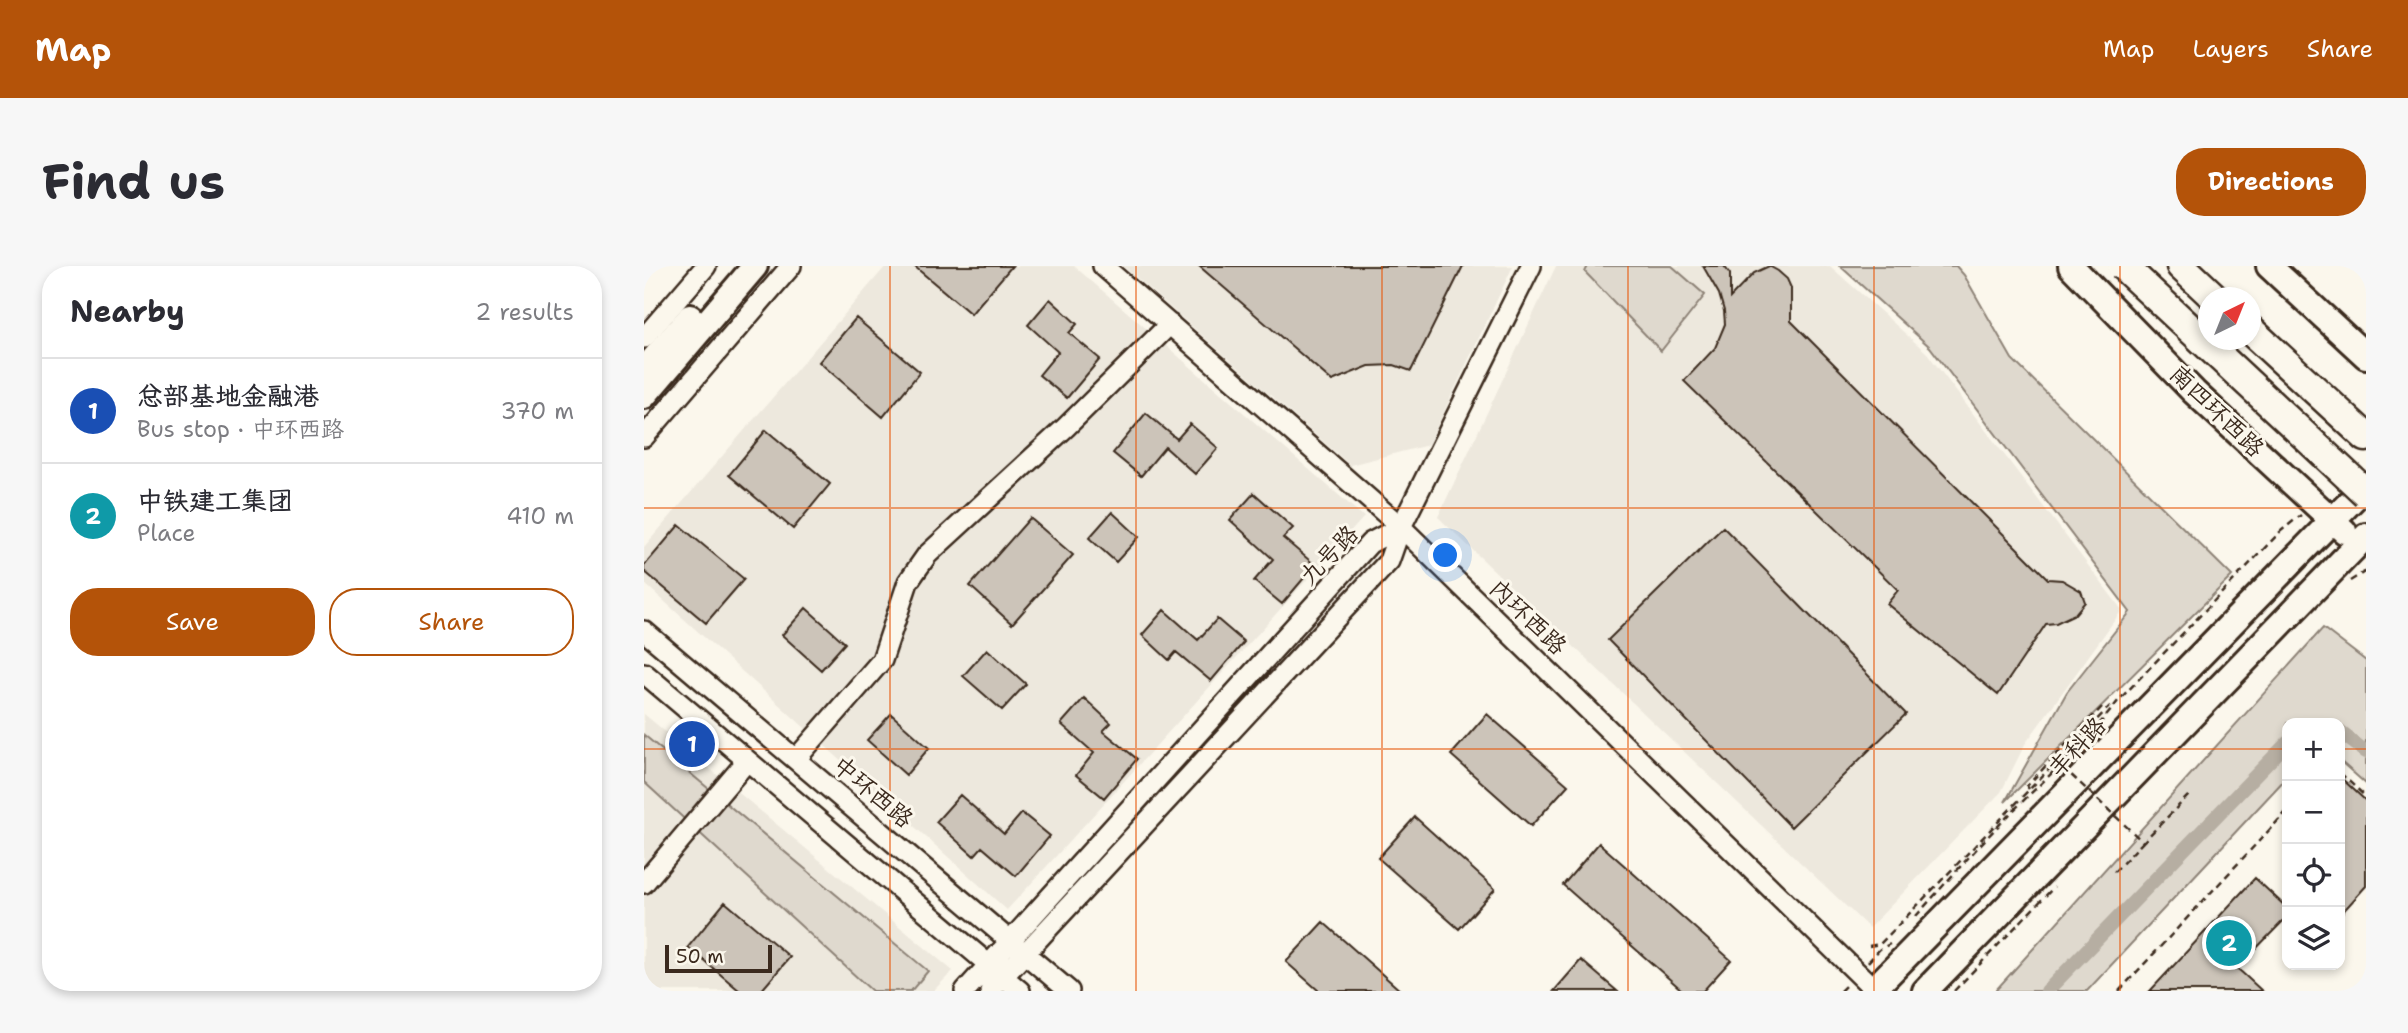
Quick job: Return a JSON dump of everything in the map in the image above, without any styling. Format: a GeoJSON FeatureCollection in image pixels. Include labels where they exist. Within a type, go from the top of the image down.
{"type":"FeatureCollection","features":[{"type":"Feature","properties":{"kind":"highway"},"geometry":{"type":"LineString","coordinates":[[2123,266],[2366,493]]}},
{"type":"Feature","properties":{"kind":"highway"},"geometry":{"type":"LineString","coordinates":[[2181,266],[2203,287]]}},
{"type":"Feature","properties":{"kind":"highway"},"geometry":{"type":"LineString","coordinates":[[2261,340],[2366,438]]}},
{"type":"Feature","properties":{"kind":"main road"},"geometry":{"type":"LineString","coordinates":[[644,370],[734,266]]}},
{"type":"Feature","properties":{"kind":"main road"},"geometry":{"type":"LineString","coordinates":[[644,396],[755,266]]}},
{"type":"Feature","properties":{"kind":"main road","name":"南四环西路"},"geometry":{"type":"LineString","coordinates":[[2071,266],[2194,392],[2363,545]]}},
{"type":"Feature","properties":{"kind":"main road"},"geometry":{"type":"LineString","coordinates":[[2269,266],[2366,356]]}},
{"type":"Feature","properties":{"kind":"main road"},"geometry":{"type":"LineString","coordinates":[[2324,512],[2366,486]]}},
{"type":"Feature","properties":{"kind":"main road","name":"丰科路"},"geometry":{"type":"LineString","coordinates":[[1868,984],[2324,512]]}},
{"type":"Feature","properties":{"kind":"main road"},"geometry":{"type":"LineString","coordinates":[[1925,991],[2363,545]]}},
{"type":"Feature","properties":{"kind":"street"},"geometry":{"type":"LineString","coordinates":[[644,338],[706,266]]}},
{"type":"Feature","properties":{"kind":"street"},"geometry":{"type":"LineString","coordinates":[[644,437],[791,266]]}},
{"type":"Feature","properties":{"kind":"street","name":"内环西路"},"geometry":{"type":"LineString","coordinates":[[1103,266],[1401,527],[1868,984]]}},
{"type":"Feature","properties":{"kind":"street","name":"九号路"},"geometry":{"type":"LineString","coordinates":[[965,991],[996,970],[1389,561],[1401,527],[1531,266]]}},
{"type":"Feature","properties":{"kind":"street"},"geometry":{"type":"LineString","coordinates":[[796,759],[882,660],[908,582],[927,555],[1066,427],[1170,324]]}},
{"type":"Feature","properties":{"kind":"street","name":"中环西路"},"geometry":{"type":"LineString","coordinates":[[644,631],[1069,991]]}},
{"type":"Feature","properties":{"kind":"street"},"geometry":{"type":"LineString","coordinates":[[644,673],[1020,991]]}},
{"type":"Feature","properties":{"kind":"street"},"geometry":{"type":"LineString","coordinates":[[644,883],[747,761]]}},
{"type":"Feature","properties":{"kind":"street","name":"九号路"},"geometry":{"type":"LineString","coordinates":[[990,991],[996,970]]}},
{"type":"Feature","properties":{"kind":"path","name":"丰科路"},"geometry":{"type":"LineString","coordinates":[[1910,923],[2008,816],[2101,724],[2118,701],[2281,531],[2324,512]]}},
{"type":"Feature","properties":{"kind":"path"},"geometry":{"type":"LineString","coordinates":[[1868,946],[1880,944],[2109,706],[2105,704],[2102,707],[2027,786],[2029,789]]}},
{"type":"Feature","properties":{"kind":"path"},"geometry":{"type":"LineString","coordinates":[[2053,758],[2143,842]]}},
{"type":"Feature","properties":{"kind":"path"},"geometry":{"type":"LineString","coordinates":[[2345,778],[2366,797]]}},
{"type":"Feature","properties":{"kind":"path"},"geometry":{"type":"LineString","coordinates":[[2114,872],[2189,795]]}},
{"type":"Feature","properties":{"kind":"path"},"geometry":{"type":"LineString","coordinates":[[2119,991],[2282,816]]}},
{"type":"Feature","properties":{"kind":"path"},"geometry":{"type":"LineString","coordinates":[[1840,991],[1868,984],[1880,949],[1892,942]]}},
{"type":"Feature","properties":{"kind":"shaded area"},"geometry":{"type":"Polygon","coordinates":[[[886,266],[1074,266],[1364,517],[1007,910],[644,583],[644,547],[886,266]]]}},
{"type":"Feature","properties":{"kind":"shaded area"},"geometry":{"type":"Polygon","coordinates":[[[1123,266],[1513,266],[1428,445],[1350,465],[1123,266]]]}},
{"type":"Feature","properties":{"kind":"shaded area"},"geometry":{"type":"Polygon","coordinates":[[[1556,266],[1830,266],[1927,353],[2122,610],[2025,744],[2001,792],[1869,928],[1438,517],[1556,266]]]}},
{"type":"Feature","properties":{"kind":"shaded area"},"geometry":{"type":"Polygon","coordinates":[[[1588,266],[1672,266],[1705,295],[1661,351],[1585,272],[1588,266]]]}},
{"type":"Feature","properties":{"kind":"shaded area"},"geometry":{"type":"Polygon","coordinates":[[[1840,266],[1956,266],[1964,275],[2012,359],[2232,576],[2005,802],[2067,692],[2130,612],[1930,347],[1840,266]]]}},
{"type":"Feature","properties":{"kind":"shaded area"},"geometry":{"type":"Polygon","coordinates":[[[2323,628],[2366,661],[2366,784],[2345,765],[2345,718],[2282,718],[2282,782],[2087,991],[1995,991],[2323,628]]]}},
{"type":"Feature","properties":{"kind":"shaded area"},"geometry":{"type":"Polygon","coordinates":[[[644,714],[953,971],[933,991],[644,991],[644,714]]]}},
{"type":"Feature","properties":{"kind":"shaded area"},"geometry":{"type":"Polygon","coordinates":[[[644,735],[928,971],[911,991],[872,991],[644,782],[644,735]]]}},
{"type":"Feature","properties":{"kind":"building"},"geometry":{"type":"Polygon","coordinates":[[[914,266],[1012,266],[971,314],[914,266]]]}},
{"type":"Feature","properties":{"kind":"building"},"geometry":{"type":"Polygon","coordinates":[[[1199,266],[1463,266],[1411,371],[1394,365],[1369,366],[1332,381],[1199,266]]]}},
{"type":"Feature","properties":{"kind":"building"},"geometry":{"type":"Polygon","coordinates":[[[1703,266],[1724,266],[1730,274],[1730,298],[1754,273],[1769,266],[1778,271],[1787,279],[1791,288],[1791,321],[2048,579],[2062,580],[2081,591],[2085,602],[2075,614],[2056,623],[2046,624],[1998,695],[1887,604],[1898,590],[1684,381],[1715,348],[1725,324],[1719,294],[1703,266]]]}},
{"type":"Feature","properties":{"kind":"building"},"geometry":{"type":"Polygon","coordinates":[[[1050,299],[1077,324],[1069,333],[1100,359],[1067,398],[1039,375],[1058,352],[1028,325],[1050,299]]]}},
{"type":"Feature","properties":{"kind":"building"},"geometry":{"type":"Polygon","coordinates":[[[856,318],[920,372],[883,417],[819,362],[856,318]]]}},
{"type":"Feature","properties":{"kind":"building"},"geometry":{"type":"Polygon","coordinates":[[[1146,413],[1177,439],[1190,424],[1218,448],[1195,474],[1165,447],[1141,476],[1113,453],[1146,413]]]}},
{"type":"Feature","properties":{"kind":"building"},"geometry":{"type":"Polygon","coordinates":[[[766,430],[830,484],[793,529],[729,475],[766,430]]]}},
{"type":"Feature","properties":{"kind":"building"},"geometry":{"type":"Polygon","coordinates":[[[1254,493],[1293,528],[1283,538],[1315,565],[1282,604],[1254,581],[1273,559],[1230,520],[1254,493]]]}},
{"type":"Feature","properties":{"kind":"building"},"geometry":{"type":"Polygon","coordinates":[[[1112,512],[1139,537],[1116,562],[1089,538],[1112,512]]]}},
{"type":"Feature","properties":{"kind":"building"},"geometry":{"type":"Polygon","coordinates":[[[1030,518],[1073,555],[1012,624],[970,586],[1030,518]]]}},
{"type":"Feature","properties":{"kind":"building"},"geometry":{"type":"Polygon","coordinates":[[[679,525],[744,579],[706,623],[644,571],[644,566],[679,525]]]}},
{"type":"Feature","properties":{"kind":"building"},"geometry":{"type":"Polygon","coordinates":[[[1723,527],[1906,714],[1791,827],[1608,640],[1723,527]]]}},
{"type":"Feature","properties":{"kind":"building"},"geometry":{"type":"Polygon","coordinates":[[[806,608],[845,643],[821,670],[782,635],[806,608]]]}},
{"type":"Feature","properties":{"kind":"building"},"geometry":{"type":"Polygon","coordinates":[[[1164,610],[1198,640],[1217,619],[1244,642],[1211,681],[1176,652],[1169,660],[1142,635],[1164,610]]]}},
{"type":"Feature","properties":{"kind":"building"},"geometry":{"type":"Polygon","coordinates":[[[987,649],[1026,684],[1002,710],[963,676],[987,649]]]}},
{"type":"Feature","properties":{"kind":"building"},"geometry":{"type":"Polygon","coordinates":[[[1084,698],[1111,723],[1103,731],[1137,759],[1104,798],[1076,775],[1094,753],[1061,724],[1084,698]]]}},
{"type":"Feature","properties":{"kind":"building"},"geometry":{"type":"Polygon","coordinates":[[[891,714],[929,748],[906,775],[867,740],[891,714]]]}},
{"type":"Feature","properties":{"kind":"building"},"geometry":{"type":"Polygon","coordinates":[[[1487,714],[1568,785],[1531,826],[1451,755],[1487,714]]]}},
{"type":"Feature","properties":{"kind":"building"},"geometry":{"type":"Polygon","coordinates":[[[2345,782],[2366,801],[2366,886],[2345,909],[2345,782]]]}},
{"type":"Feature","properties":{"kind":"building"},"geometry":{"type":"Polygon","coordinates":[[[960,795],[1004,834],[1022,813],[1050,836],[1016,876],[982,847],[974,856],[936,822],[960,795]]]}},
{"type":"Feature","properties":{"kind":"building"},"geometry":{"type":"Polygon","coordinates":[[[1415,817],[1495,889],[1459,929],[1378,858],[1415,817]]]}},
{"type":"Feature","properties":{"kind":"building"},"geometry":{"type":"Polygon","coordinates":[[[1599,843],[1731,960],[1703,991],[1683,991],[1563,885],[1599,843]]]}},
{"type":"Feature","properties":{"kind":"building"},"geometry":{"type":"Polygon","coordinates":[[[2255,878],[2282,903],[2282,922],[2237,968],[2262,991],[2150,991],[2255,878]]]}},
{"type":"Feature","properties":{"kind":"building"},"geometry":{"type":"Polygon","coordinates":[[[725,902],[790,957],[761,991],[740,991],[688,947],[725,902]]]}},
{"type":"Feature","properties":{"kind":"building"},"geometry":{"type":"Polygon","coordinates":[[[1323,922],[1401,991],[1319,991],[1286,962],[1323,922]]]}},
{"type":"Feature","properties":{"kind":"building"},"geometry":{"type":"Polygon","coordinates":[[[1581,960],[1617,991],[1554,991],[1581,960]]]}},
{"type":"Feature","properties":{"kind":"waterway"},"geometry":{"type":"LineString","coordinates":[[2345,736],[2366,752]]}},
{"type":"Feature","properties":{"kind":"waterway"},"geometry":{"type":"LineString","coordinates":[[2047,991],[2282,748]]}},
{"type":"Feature","properties":{"kind":"place","name":"总部基地金融港"},"geometry":{"type":"Point","coordinates":[692,744]}},
{"type":"Feature","properties":{"kind":"place","name":"中铁建工集团"},"geometry":{"type":"Point","coordinates":[2229,943]}}]}
